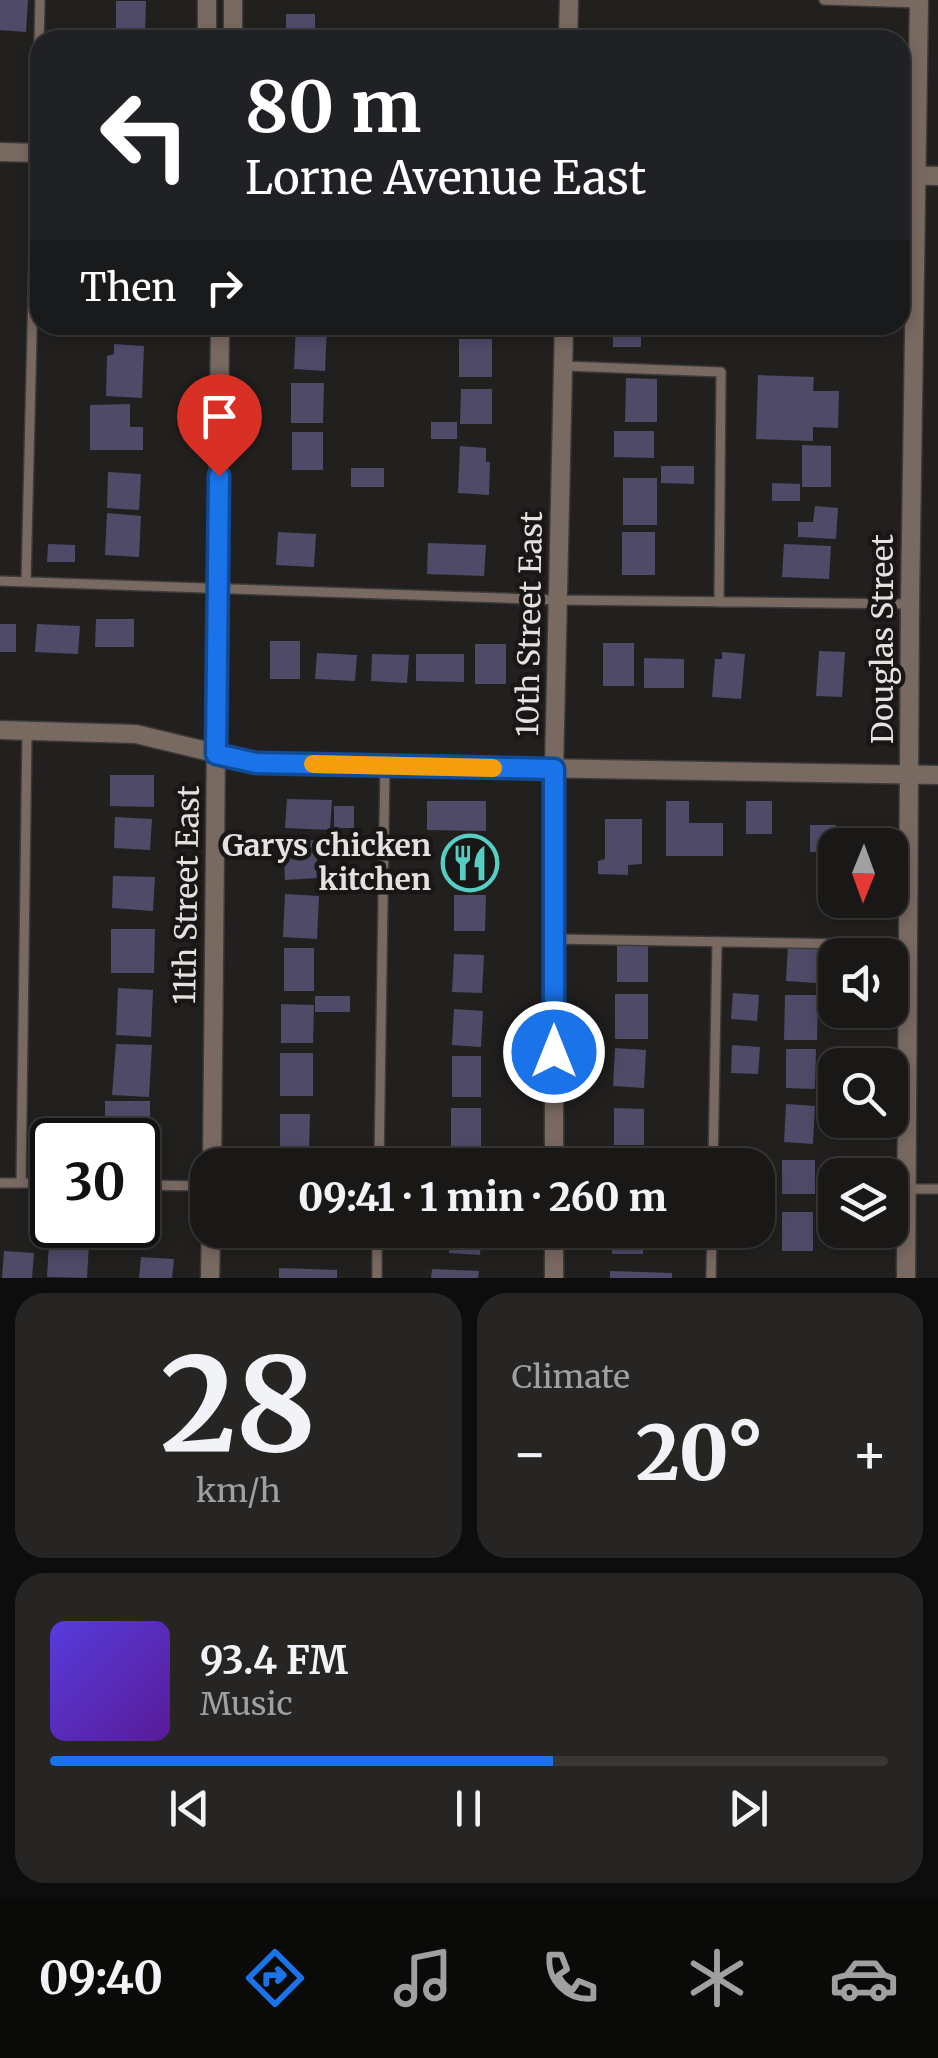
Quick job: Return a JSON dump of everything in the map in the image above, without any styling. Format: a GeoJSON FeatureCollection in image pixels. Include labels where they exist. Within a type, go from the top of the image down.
{"type":"FeatureCollection","features":[{"type":"Feature","properties":{"kind":"street"},"geometry":{"type":"LineString","coordinates":[[206,0],[207,30]]}},
{"type":"Feature","properties":{"kind":"street"},"geometry":{"type":"LineString","coordinates":[[232,30],[233,0]]}},
{"type":"Feature","properties":{"kind":"street"},"geometry":{"type":"LineString","coordinates":[[568,30],[569,0]]}},
{"type":"Feature","properties":{"kind":"street","name":"Douglas Street"},"geometry":{"type":"LineString","coordinates":[[910,144],[919,2]]}},
{"type":"Feature","properties":{"kind":"street"},"geometry":{"type":"LineString","coordinates":[[0,152],[30,153]]}},
{"type":"Feature","properties":{"kind":"street"},"geometry":{"type":"LineString","coordinates":[[910,175],[938,176]]}},
{"type":"Feature","properties":{"kind":"street","name":"11th Street East"},"geometry":{"type":"LineString","coordinates":[[212,1148],[220,335]]}},
{"type":"Feature","properties":{"kind":"street","name":"10th Street East"},"geometry":{"type":"LineString","coordinates":[[554,1148],[554,769],[564,335]]}},
{"type":"Feature","properties":{"kind":"street","name":"Douglas Street"},"geometry":{"type":"LineString","coordinates":[[908,944],[909,335]]}},
{"type":"Feature","properties":{"kind":"street"},"geometry":{"type":"LineString","coordinates":[[0,730],[136,734],[256,763],[938,775]]}},
{"type":"Feature","properties":{"kind":"street","name":"Douglas Street"},"geometry":{"type":"LineString","coordinates":[[907,1158],[908,1028]]}},
{"type":"Feature","properties":{"kind":"street"},"geometry":{"type":"LineString","coordinates":[[210,1278],[211,1248]]}},
{"type":"Feature","properties":{"kind":"street"},"geometry":{"type":"LineString","coordinates":[[554,1248],[554,1278]]}},
{"type":"Feature","properties":{"kind":"street","name":"Douglas Street"},"geometry":{"type":"LineString","coordinates":[[906,1248],[906,1278]]}},
{"type":"Feature","properties":{"kind":"lane"},"geometry":{"type":"LineString","coordinates":[[40,0],[40,30]]}},
{"type":"Feature","properties":{"kind":"lane"},"geometry":{"type":"LineString","coordinates":[[824,0],[919,2]]}},
{"type":"Feature","properties":{"kind":"lane"},"geometry":{"type":"LineString","coordinates":[[26,582],[33,335]]}},
{"type":"Feature","properties":{"kind":"lane"},"geometry":{"type":"LineString","coordinates":[[563,366],[721,372],[718,602]]}},
{"type":"Feature","properties":{"kind":"lane"},"geometry":{"type":"LineString","coordinates":[[0,581],[558,600],[910,604]]}},
{"type":"Feature","properties":{"kind":"lane"},"geometry":{"type":"LineString","coordinates":[[21,1183],[28,730]]}},
{"type":"Feature","properties":{"kind":"lane"},"geometry":{"type":"LineString","coordinates":[[378,1148],[386,765]]}},
{"type":"Feature","properties":{"kind":"lane"},"geometry":{"type":"LineString","coordinates":[[554,939],[818,943]]}},
{"type":"Feature","properties":{"kind":"lane"},"geometry":{"type":"LineString","coordinates":[[713,1148],[716,942]]}},
{"type":"Feature","properties":{"kind":"lane"},"geometry":{"type":"LineString","coordinates":[[0,1182],[30,1183]]}},
{"type":"Feature","properties":{"kind":"lane"},"geometry":{"type":"LineString","coordinates":[[160,1185],[190,1186]]}},
{"type":"Feature","properties":{"kind":"lane"},"geometry":{"type":"LineString","coordinates":[[908,1189],[938,1190]]}},
{"type":"Feature","properties":{"kind":"lane"},"geometry":{"type":"LineString","coordinates":[[376,1278],[377,1248]]}},
{"type":"Feature","properties":{"kind":"lane"},"geometry":{"type":"LineString","coordinates":[[711,1278],[712,1248]]}},
{"type":"Feature","properties":{"kind":"building"},"geometry":{"type":"Polygon","coordinates":[[[0,0],[28,0],[26,32],[0,30],[0,0]]]}},
{"type":"Feature","properties":{"kind":"building"},"geometry":{"type":"Polygon","coordinates":[[[116,1],[146,1],[145,30],[116,30],[116,1]]]}},
{"type":"Feature","properties":{"kind":"building"},"geometry":{"type":"Polygon","coordinates":[[[286,14],[315,14],[315,30],[286,30],[286,14]]]}},
{"type":"Feature","properties":{"kind":"building"},"geometry":{"type":"Polygon","coordinates":[[[296,335],[327,335],[325,371],[294,369],[296,335]]]}},
{"type":"Feature","properties":{"kind":"building"},"geometry":{"type":"Polygon","coordinates":[[[613,335],[641,335],[641,347],[613,347],[613,335]]]}},
{"type":"Feature","properties":{"kind":"building"},"geometry":{"type":"Polygon","coordinates":[[[459,339],[492,339],[492,377],[459,377],[459,339]]]}},
{"type":"Feature","properties":{"kind":"building"},"geometry":{"type":"Polygon","coordinates":[[[114,344],[144,346],[142,398],[106,396],[107,356],[114,354],[114,344]]]}},
{"type":"Feature","properties":{"kind":"building"},"geometry":{"type":"Polygon","coordinates":[[[758,375],[814,377],[813,391],[839,391],[838,428],[813,427],[813,441],[756,439],[758,375]]]}},
{"type":"Feature","properties":{"kind":"building"},"geometry":{"type":"Polygon","coordinates":[[[626,378],[657,379],[657,422],[625,422],[626,378]]]}},
{"type":"Feature","properties":{"kind":"building"},"geometry":{"type":"Polygon","coordinates":[[[291,383],[324,383],[323,423],[291,423],[291,383]]]}},
{"type":"Feature","properties":{"kind":"building"},"geometry":{"type":"Polygon","coordinates":[[[461,389],[492,389],[492,424],[460,424],[461,389]]]}},
{"type":"Feature","properties":{"kind":"building"},"geometry":{"type":"Polygon","coordinates":[[[130,404],[130,427],[143,427],[143,450],[90,450],[90,405],[130,404]]]}},
{"type":"Feature","properties":{"kind":"building"},"geometry":{"type":"Polygon","coordinates":[[[431,422],[457,422],[457,439],[431,439],[431,422]]]}},
{"type":"Feature","properties":{"kind":"building"},"geometry":{"type":"Polygon","coordinates":[[[614,431],[654,431],[654,458],[614,457],[614,431]]]}},
{"type":"Feature","properties":{"kind":"building"},"geometry":{"type":"Polygon","coordinates":[[[292,432],[323,432],[323,470],[292,470],[292,432]]]}},
{"type":"Feature","properties":{"kind":"building"},"geometry":{"type":"Polygon","coordinates":[[[802,445],[831,446],[831,487],[802,487],[802,445]]]}},
{"type":"Feature","properties":{"kind":"building"},"geometry":{"type":"Polygon","coordinates":[[[460,446],[486,448],[486,462],[490,462],[489,495],[458,493],[460,446]]]}},
{"type":"Feature","properties":{"kind":"building"},"geometry":{"type":"Polygon","coordinates":[[[661,466],[694,466],[694,484],[661,483],[661,466]]]}},
{"type":"Feature","properties":{"kind":"building"},"geometry":{"type":"Polygon","coordinates":[[[351,468],[384,468],[384,487],[351,487],[351,468]]]}},
{"type":"Feature","properties":{"kind":"building"},"geometry":{"type":"Polygon","coordinates":[[[108,472],[141,474],[139,510],[107,508],[108,472]]]}},
{"type":"Feature","properties":{"kind":"building"},"geometry":{"type":"Polygon","coordinates":[[[623,478],[657,478],[657,525],[623,525],[623,478]]]}},
{"type":"Feature","properties":{"kind":"building"},"geometry":{"type":"Polygon","coordinates":[[[772,483],[800,484],[800,501],[772,501],[772,483]]]}},
{"type":"Feature","properties":{"kind":"building"},"geometry":{"type":"Polygon","coordinates":[[[815,506],[838,508],[836,539],[798,537],[798,522],[813,522],[815,506]]]}},
{"type":"Feature","properties":{"kind":"building"},"geometry":{"type":"Polygon","coordinates":[[[107,513],[141,516],[139,557],[105,555],[107,513]]]}},
{"type":"Feature","properties":{"kind":"building"},"geometry":{"type":"Polygon","coordinates":[[[278,532],[316,534],[314,567],[276,565],[278,532]]]}},
{"type":"Feature","properties":{"kind":"building"},"geometry":{"type":"Polygon","coordinates":[[[622,532],[655,532],[655,575],[622,575],[622,532]]]}},
{"type":"Feature","properties":{"kind":"building"},"geometry":{"type":"Polygon","coordinates":[[[428,543],[486,545],[484,576],[427,574],[428,543]]]}},
{"type":"Feature","properties":{"kind":"building"},"geometry":{"type":"Polygon","coordinates":[[[48,544],[75,545],[75,562],[47,562],[48,544]]]}},
{"type":"Feature","properties":{"kind":"building"},"geometry":{"type":"Polygon","coordinates":[[[784,544],[831,546],[829,579],[782,577],[784,544]]]}},
{"type":"Feature","properties":{"kind":"building"},"geometry":{"type":"Polygon","coordinates":[[[96,619],[134,619],[134,647],[95,647],[96,619]]]}},
{"type":"Feature","properties":{"kind":"building"},"geometry":{"type":"Polygon","coordinates":[[[0,624],[16,624],[16,652],[0,652],[0,624]]]}},
{"type":"Feature","properties":{"kind":"building"},"geometry":{"type":"Polygon","coordinates":[[[37,624],[80,626],[78,654],[35,652],[37,624]]]}},
{"type":"Feature","properties":{"kind":"building"},"geometry":{"type":"Polygon","coordinates":[[[270,641],[300,641],[300,679],[270,679],[270,641]]]}},
{"type":"Feature","properties":{"kind":"building"},"geometry":{"type":"Polygon","coordinates":[[[603,643],[634,643],[634,686],[603,686],[603,643]]]}},
{"type":"Feature","properties":{"kind":"building"},"geometry":{"type":"Polygon","coordinates":[[[475,644],[506,644],[506,684],[475,684],[475,644]]]}},
{"type":"Feature","properties":{"kind":"building"},"geometry":{"type":"Polygon","coordinates":[[[819,651],[845,652],[842,697],[816,696],[819,651]]]}},
{"type":"Feature","properties":{"kind":"building"},"geometry":{"type":"Polygon","coordinates":[[[722,652],[745,654],[741,699],[712,697],[715,659],[722,659],[722,652]]]}},
{"type":"Feature","properties":{"kind":"building"},"geometry":{"type":"Polygon","coordinates":[[[317,653],[357,655],[355,681],[315,679],[317,653]]]}},
{"type":"Feature","properties":{"kind":"building"},"geometry":{"type":"Polygon","coordinates":[[[372,654],[409,655],[407,683],[371,681],[372,654]]]}},
{"type":"Feature","properties":{"kind":"building"},"geometry":{"type":"Polygon","coordinates":[[[416,654],[464,654],[464,682],[416,681],[416,654]]]}},
{"type":"Feature","properties":{"kind":"building"},"geometry":{"type":"Polygon","coordinates":[[[644,658],[684,659],[684,688],[644,688],[644,658]]]}},
{"type":"Feature","properties":{"kind":"building"},"geometry":{"type":"Polygon","coordinates":[[[110,775],[154,775],[154,807],[110,806],[110,775]]]}},
{"type":"Feature","properties":{"kind":"building"},"geometry":{"type":"Polygon","coordinates":[[[287,799],[332,800],[330,830],[285,828],[287,799]]]}},
{"type":"Feature","properties":{"kind":"building"},"geometry":{"type":"Polygon","coordinates":[[[427,801],[486,801],[486,831],[427,830],[427,801]]]}},
{"type":"Feature","properties":{"kind":"building"},"geometry":{"type":"Polygon","coordinates":[[[666,801],[689,801],[689,823],[723,823],[723,856],[666,856],[666,801]]]}},
{"type":"Feature","properties":{"kind":"building"},"geometry":{"type":"Polygon","coordinates":[[[746,801],[772,801],[772,834],[746,834],[746,801]]]}},
{"type":"Feature","properties":{"kind":"building"},"geometry":{"type":"Polygon","coordinates":[[[334,806],[354,806],[354,828],[334,828],[334,806]]]}},
{"type":"Feature","properties":{"kind":"building"},"geometry":{"type":"Polygon","coordinates":[[[115,817],[152,819],[150,850],[114,848],[115,817]]]}},
{"type":"Feature","properties":{"kind":"building"},"geometry":{"type":"Polygon","coordinates":[[[605,819],[642,819],[642,864],[628,865],[628,875],[598,874],[598,861],[605,859],[605,819]]]}},
{"type":"Feature","properties":{"kind":"building"},"geometry":{"type":"Polygon","coordinates":[[[810,825],[836,825],[818,828],[818,852],[810,852],[810,825]]]}},
{"type":"Feature","properties":{"kind":"building"},"geometry":{"type":"Polygon","coordinates":[[[321,838],[356,841],[354,854],[319,852],[321,838]]]}},
{"type":"Feature","properties":{"kind":"building"},"geometry":{"type":"Polygon","coordinates":[[[316,840],[318,878],[285,880],[283,842],[316,840]]]}},
{"type":"Feature","properties":{"kind":"building","name":"Garys chicken kitchen"},"geometry":{"type":"Polygon","coordinates":[[[455,845],[488,846],[486,888],[453,886],[455,845]]]}},
{"type":"Feature","properties":{"kind":"building"},"geometry":{"type":"Polygon","coordinates":[[[113,876],[155,877],[153,911],[112,908],[113,876]]]}},
{"type":"Feature","properties":{"kind":"building"},"geometry":{"type":"Polygon","coordinates":[[[285,894],[319,896],[317,939],[283,937],[285,894]]]}},
{"type":"Feature","properties":{"kind":"building"},"geometry":{"type":"Polygon","coordinates":[[[454,895],[486,895],[485,931],[454,931],[454,895]]]}},
{"type":"Feature","properties":{"kind":"building"},"geometry":{"type":"Polygon","coordinates":[[[111,929],[155,929],[154,973],[111,973],[111,929]]]}},
{"type":"Feature","properties":{"kind":"building"},"geometry":{"type":"Polygon","coordinates":[[[617,944],[648,944],[648,982],[617,982],[617,944]]]}},
{"type":"Feature","properties":{"kind":"building"},"geometry":{"type":"Polygon","coordinates":[[[788,945],[818,947],[816,983],[786,981],[788,945]]]}},
{"type":"Feature","properties":{"kind":"building"},"geometry":{"type":"Polygon","coordinates":[[[284,948],[314,948],[314,991],[284,991],[284,948]]]}},
{"type":"Feature","properties":{"kind":"building"},"geometry":{"type":"Polygon","coordinates":[[[454,954],[484,955],[482,993],[452,992],[454,954]]]}},
{"type":"Feature","properties":{"kind":"building"},"geometry":{"type":"Polygon","coordinates":[[[118,988],[153,990],[151,1037],[116,1035],[118,988]]]}},
{"type":"Feature","properties":{"kind":"building"},"geometry":{"type":"Polygon","coordinates":[[[733,993],[759,995],[757,1021],[731,1019],[733,993]]]}},
{"type":"Feature","properties":{"kind":"building"},"geometry":{"type":"Polygon","coordinates":[[[615,994],[648,994],[648,1039],[615,1039],[615,994]]]}},
{"type":"Feature","properties":{"kind":"building"},"geometry":{"type":"Polygon","coordinates":[[[785,995],[818,995],[817,1040],[784,1040],[785,995]]]}},
{"type":"Feature","properties":{"kind":"building"},"geometry":{"type":"Polygon","coordinates":[[[315,996],[350,996],[350,1012],[315,1012],[315,996]]]}},
{"type":"Feature","properties":{"kind":"building"},"geometry":{"type":"Polygon","coordinates":[[[281,1004],[314,1005],[313,1043],[281,1043],[281,1004]]]}},
{"type":"Feature","properties":{"kind":"building"},"geometry":{"type":"Polygon","coordinates":[[[454,1009],[483,1011],[481,1047],[452,1045],[454,1009]]]}},
{"type":"Feature","properties":{"kind":"building"},"geometry":{"type":"Polygon","coordinates":[[[116,1044],[152,1045],[149,1097],[112,1095],[116,1044]]]}},
{"type":"Feature","properties":{"kind":"building"},"geometry":{"type":"Polygon","coordinates":[[[732,1045],[760,1047],[758,1074],[731,1073],[732,1045]]]}},
{"type":"Feature","properties":{"kind":"building"},"geometry":{"type":"Polygon","coordinates":[[[615,1048],[646,1050],[644,1088],[613,1086],[615,1048]]]}},
{"type":"Feature","properties":{"kind":"building"},"geometry":{"type":"Polygon","coordinates":[[[786,1049],[816,1049],[815,1089],[786,1088],[786,1049]]]}},
{"type":"Feature","properties":{"kind":"building"},"geometry":{"type":"Polygon","coordinates":[[[280,1053],[313,1053],[313,1096],[280,1096],[280,1053]]]}},
{"type":"Feature","properties":{"kind":"building"},"geometry":{"type":"Polygon","coordinates":[[[452,1056],[481,1056],[481,1097],[452,1097],[452,1056]]]}},
{"type":"Feature","properties":{"kind":"building"},"geometry":{"type":"Polygon","coordinates":[[[105,1101],[150,1101],[150,1118],[105,1118],[105,1101]]]}},
{"type":"Feature","properties":{"kind":"building"},"geometry":{"type":"Polygon","coordinates":[[[786,1104],[815,1106],[813,1144],[784,1142],[786,1104]]]}},
{"type":"Feature","properties":{"kind":"building"},"geometry":{"type":"Polygon","coordinates":[[[451,1108],[481,1108],[481,1148],[451,1148],[451,1108]]]}},
{"type":"Feature","properties":{"kind":"building"},"geometry":{"type":"Polygon","coordinates":[[[614,1108],[644,1109],[644,1145],[614,1145],[614,1108]]]}},
{"type":"Feature","properties":{"kind":"building"},"geometry":{"type":"Polygon","coordinates":[[[280,1114],[310,1114],[309,1148],[280,1148],[280,1114]]]}},
{"type":"Feature","properties":{"kind":"building"},"geometry":{"type":"Polygon","coordinates":[[[782,1160],[815,1160],[815,1194],[782,1194],[782,1160]]]}},
{"type":"Feature","properties":{"kind":"building"},"geometry":{"type":"Polygon","coordinates":[[[782,1212],[813,1212],[813,1251],[782,1251],[782,1212]]]}},
{"type":"Feature","properties":{"kind":"building"},"geometry":{"type":"Polygon","coordinates":[[[49,1248],[89,1248],[87,1278],[47,1277],[49,1248]]]}},
{"type":"Feature","properties":{"kind":"building"},"geometry":{"type":"Polygon","coordinates":[[[449,1248],[481,1248],[480,1255],[449,1253],[449,1248]]]}},
{"type":"Feature","properties":{"kind":"building"},"geometry":{"type":"Polygon","coordinates":[[[612,1248],[643,1248],[643,1254],[612,1254],[612,1248]]]}},
{"type":"Feature","properties":{"kind":"building"},"geometry":{"type":"Polygon","coordinates":[[[4,1251],[34,1253],[32,1278],[2,1278],[4,1251]]]}},
{"type":"Feature","properties":{"kind":"building"},"geometry":{"type":"Polygon","coordinates":[[[141,1257],[174,1259],[172,1278],[139,1278],[141,1257]]]}},
{"type":"Feature","properties":{"kind":"building"},"geometry":{"type":"Polygon","coordinates":[[[279,1268],[337,1270],[337,1278],[279,1278],[279,1268]]]}},
{"type":"Feature","properties":{"kind":"building"},"geometry":{"type":"Polygon","coordinates":[[[432,1269],[479,1271],[478,1278],[431,1278],[432,1269]]]}},
{"type":"Feature","properties":{"kind":"building"},"geometry":{"type":"Polygon","coordinates":[[[610,1271],[672,1273],[672,1278],[610,1278],[610,1271]]]}},
{"type":"Feature","properties":{"kind":"slow traffic"},"geometry":{"type":"LineString","coordinates":[[313,764],[493,768]]}},
{"type":"Feature","properties":{"kind":"place","name":"Garys chicken kitchen"},"geometry":{"type":"Point","coordinates":[470,863]}},
{"type":"Feature","properties":{"kind":"route"},"geometry":{"type":"LineString","coordinates":[[219,476],[216,754],[256,763],[554,769],[554,1052]]}}]}
